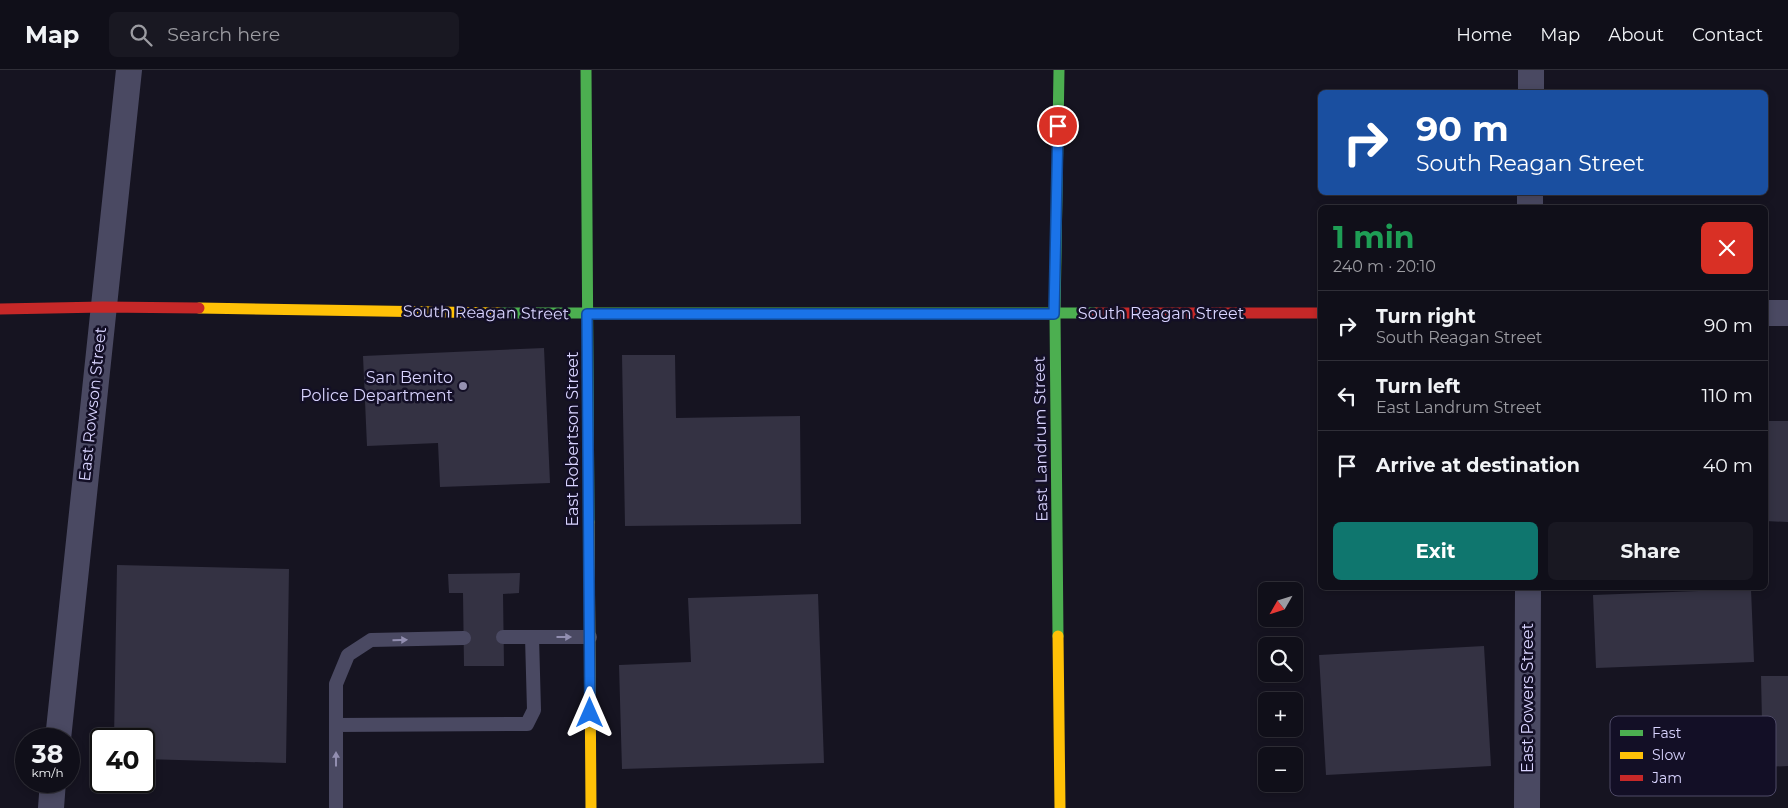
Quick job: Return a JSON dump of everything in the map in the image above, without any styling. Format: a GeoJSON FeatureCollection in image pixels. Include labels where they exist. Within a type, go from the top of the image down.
{"type":"FeatureCollection","features":[{"type":"Feature","properties":{"kind":"street","name":"East Rowson Street"},"geometry":{"type":"LineString","coordinates":[[59,728],[102,306],[129,70]]}},
{"type":"Feature","properties":{"kind":"street","name":"East Robertson Street"},"geometry":{"type":"LineString","coordinates":[[586,70],[590,808]]}},
{"type":"Feature","properties":{"kind":"street","name":"East Landrum Street"},"geometry":{"type":"LineString","coordinates":[[1059,70],[1054,314],[1060,808]]}},
{"type":"Feature","properties":{"kind":"street"},"geometry":{"type":"LineString","coordinates":[[1531,70],[1531,90]]}},
{"type":"Feature","properties":{"kind":"street","name":"South Reagan Street"},"geometry":{"type":"LineString","coordinates":[[0,310],[102,306],[587,314],[1318,313]]}},
{"type":"Feature","properties":{"kind":"street"},"geometry":{"type":"LineString","coordinates":[[1768,313],[1788,313]]}},
{"type":"Feature","properties":{"kind":"street","name":"East Powers Street"},"geometry":{"type":"LineString","coordinates":[[1527,808],[1528,590]]}},
{"type":"Feature","properties":{"kind":"street"},"geometry":{"type":"LineString","coordinates":[[51,808],[52,793]]}},
{"type":"Feature","properties":{"kind":"lane"},"geometry":{"type":"LineString","coordinates":[[503,637],[590,637]]}},
{"type":"Feature","properties":{"kind":"lane"},"geometry":{"type":"LineString","coordinates":[[336,725],[527,724],[534,710],[532,637]]}},
{"type":"Feature","properties":{"kind":"lane"},"geometry":{"type":"LineString","coordinates":[[336,808],[336,684],[348,655],[371,640],[464,638]]}},
{"type":"Feature","properties":{"kind":"building"},"geometry":{"type":"Polygon","coordinates":[[[544,348],[550,483],[440,487],[438,443],[367,446],[363,356],[544,348]]]}},
{"type":"Feature","properties":{"kind":"building"},"geometry":{"type":"Polygon","coordinates":[[[622,355],[675,355],[676,418],[800,416],[801,524],[625,526],[622,355]]]}},
{"type":"Feature","properties":{"kind":"building"},"geometry":{"type":"Polygon","coordinates":[[[1768,421],[1788,421],[1788,522],[1768,521],[1768,421]]]}},
{"type":"Feature","properties":{"kind":"building"},"geometry":{"type":"Polygon","coordinates":[[[117,565],[289,569],[286,763],[155,759],[155,728],[114,728],[117,565]]]}},
{"type":"Feature","properties":{"kind":"building"},"geometry":{"type":"Polygon","coordinates":[[[520,573],[519,593],[503,594],[504,666],[464,666],[463,593],[449,593],[448,574],[520,573]]]}},
{"type":"Feature","properties":{"kind":"building"},"geometry":{"type":"Polygon","coordinates":[[[1751,590],[1754,662],[1596,668],[1593,595],[1751,590]]]}},
{"type":"Feature","properties":{"kind":"building"},"geometry":{"type":"Polygon","coordinates":[[[818,594],[824,763],[622,769],[619,665],[691,662],[688,598],[818,594]]]}},
{"type":"Feature","properties":{"kind":"building"},"geometry":{"type":"Polygon","coordinates":[[[1484,646],[1491,766],[1326,775],[1319,655],[1484,646]]]}},
{"type":"Feature","properties":{"kind":"building"},"geometry":{"type":"Polygon","coordinates":[[[1761,676],[1788,676],[1788,766],[1776,766],[1776,716],[1762,716],[1761,676]]]}},
{"type":"Feature","properties":{"kind":"traffic: fast"},"geometry":{"type":"LineString","coordinates":[[586,70],[589,522]]}},
{"type":"Feature","properties":{"kind":"traffic: fast"},"geometry":{"type":"LineString","coordinates":[[1058,636],[1055,314],[1059,70]]}},
{"type":"Feature","properties":{"kind":"traffic: fast"},"geometry":{"type":"LineString","coordinates":[[500,313],[1096,313]]}},
{"type":"Feature","properties":{"kind":"traffic: slow"},"geometry":{"type":"LineString","coordinates":[[199,308],[500,313]]}},
{"type":"Feature","properties":{"kind":"traffic: slow"},"geometry":{"type":"LineString","coordinates":[[589,522],[591,808]]}},
{"type":"Feature","properties":{"kind":"traffic: slow"},"geometry":{"type":"LineString","coordinates":[[1058,636],[1060,808]]}},
{"type":"Feature","properties":{"kind":"traffic: jam"},"geometry":{"type":"LineString","coordinates":[[0,309],[199,308]]}},
{"type":"Feature","properties":{"kind":"traffic: jam"},"geometry":{"type":"LineString","coordinates":[[1096,313],[1318,313]]}},
{"type":"Feature","properties":{"kind":"place","name":"San Benito Police Department"},"geometry":{"type":"Point","coordinates":[463,386]}},
{"type":"Feature","properties":{"kind":"route"},"geometry":{"type":"LineString","coordinates":[[590,713],[587,314],[1054,314],[1058,126]]}}]}
